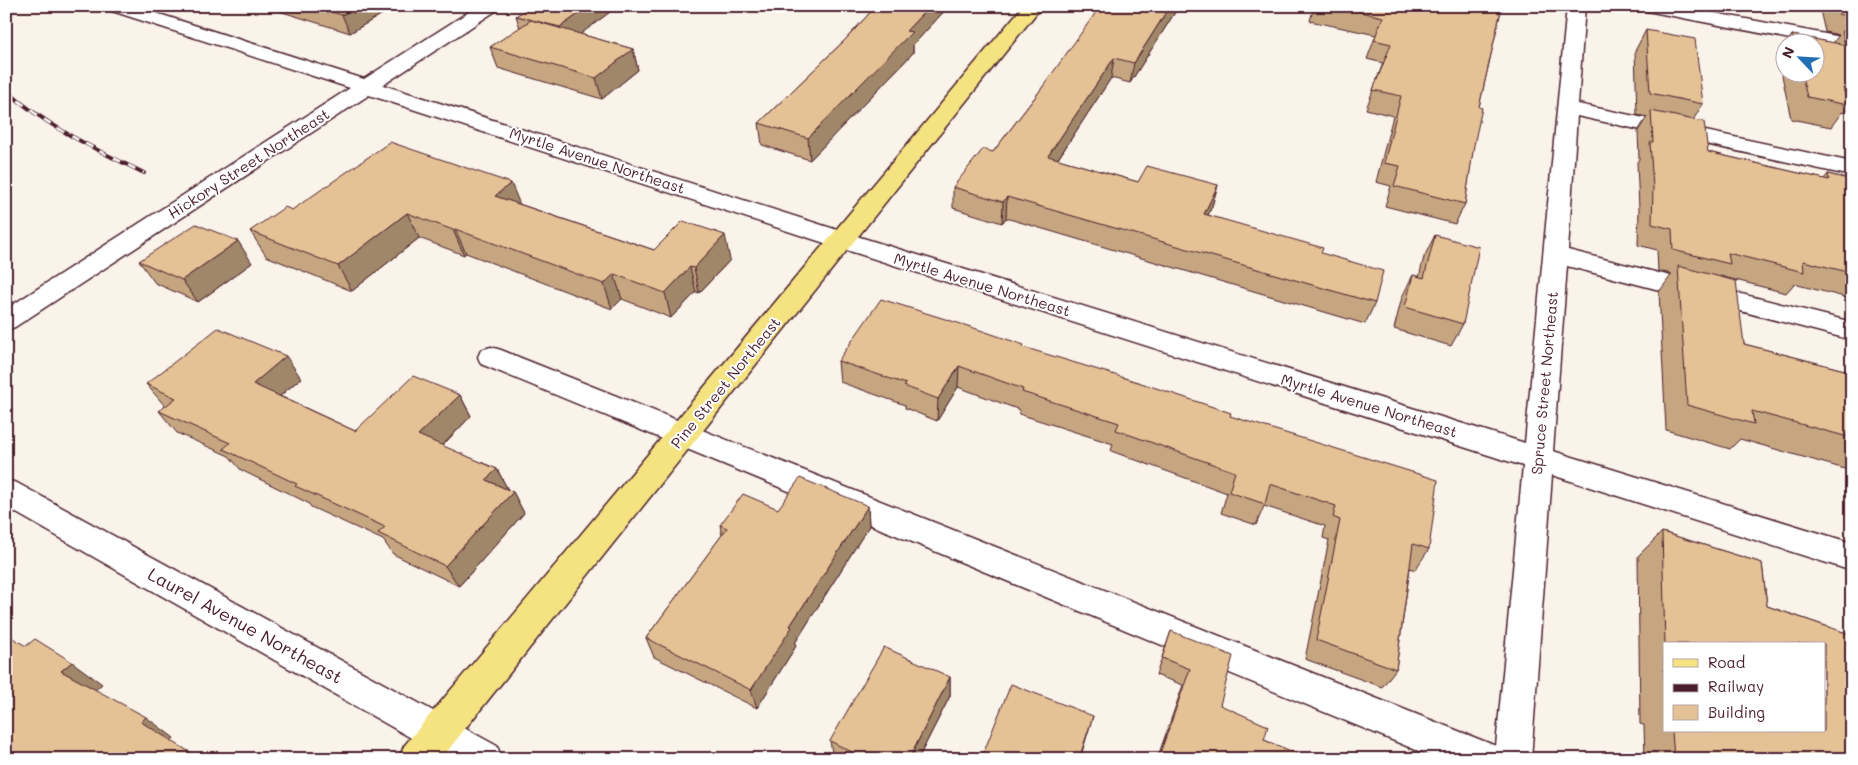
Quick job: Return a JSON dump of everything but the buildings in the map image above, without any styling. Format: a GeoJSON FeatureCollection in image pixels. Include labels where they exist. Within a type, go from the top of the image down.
{"type":"FeatureCollection","features":[{"type":"Feature","properties":{"kind":"main road","name":"Pine Street Northeast"},"geometry":{"type":"LineString","coordinates":[[428,746],[1033,6]]}},
{"type":"Feature","properties":{"kind":"street","name":"Myrtle Avenue Northeast"},"geometry":{"type":"LineString","coordinates":[[115,6],[842,240],[1852,557]]}},
{"type":"Feature","properties":{"kind":"street","name":"Hickory Street Northeast"},"geometry":{"type":"LineString","coordinates":[[6,321],[491,6]]}},
{"type":"Feature","properties":{"kind":"street","name":"Spruce Street Northeast"},"geometry":{"type":"LineString","coordinates":[[1513,759],[1557,255],[1576,6]]}},
{"type":"Feature","properties":{"kind":"street"},"geometry":{"type":"LineString","coordinates":[[1648,6],[1852,45]]}},
{"type":"Feature","properties":{"kind":"street"},"geometry":{"type":"LineString","coordinates":[[1569,108],[1852,170]]}},
{"type":"Feature","properties":{"kind":"street"},"geometry":{"type":"LineString","coordinates":[[1557,255],[1852,331]]}},
{"type":"Feature","properties":{"kind":"street"},"geometry":{"type":"LineString","coordinates":[[491,357],[1483,759]]}},
{"type":"Feature","properties":{"kind":"street","name":"Laurel Avenue Northeast"},"geometry":{"type":"LineString","coordinates":[[6,492],[428,746],[484,759]]}},
{"type":"Feature","properties":{"kind":"railway"},"geometry":{"type":"LineString","coordinates":[[6,90],[55,126],[144,173]]}}]}
